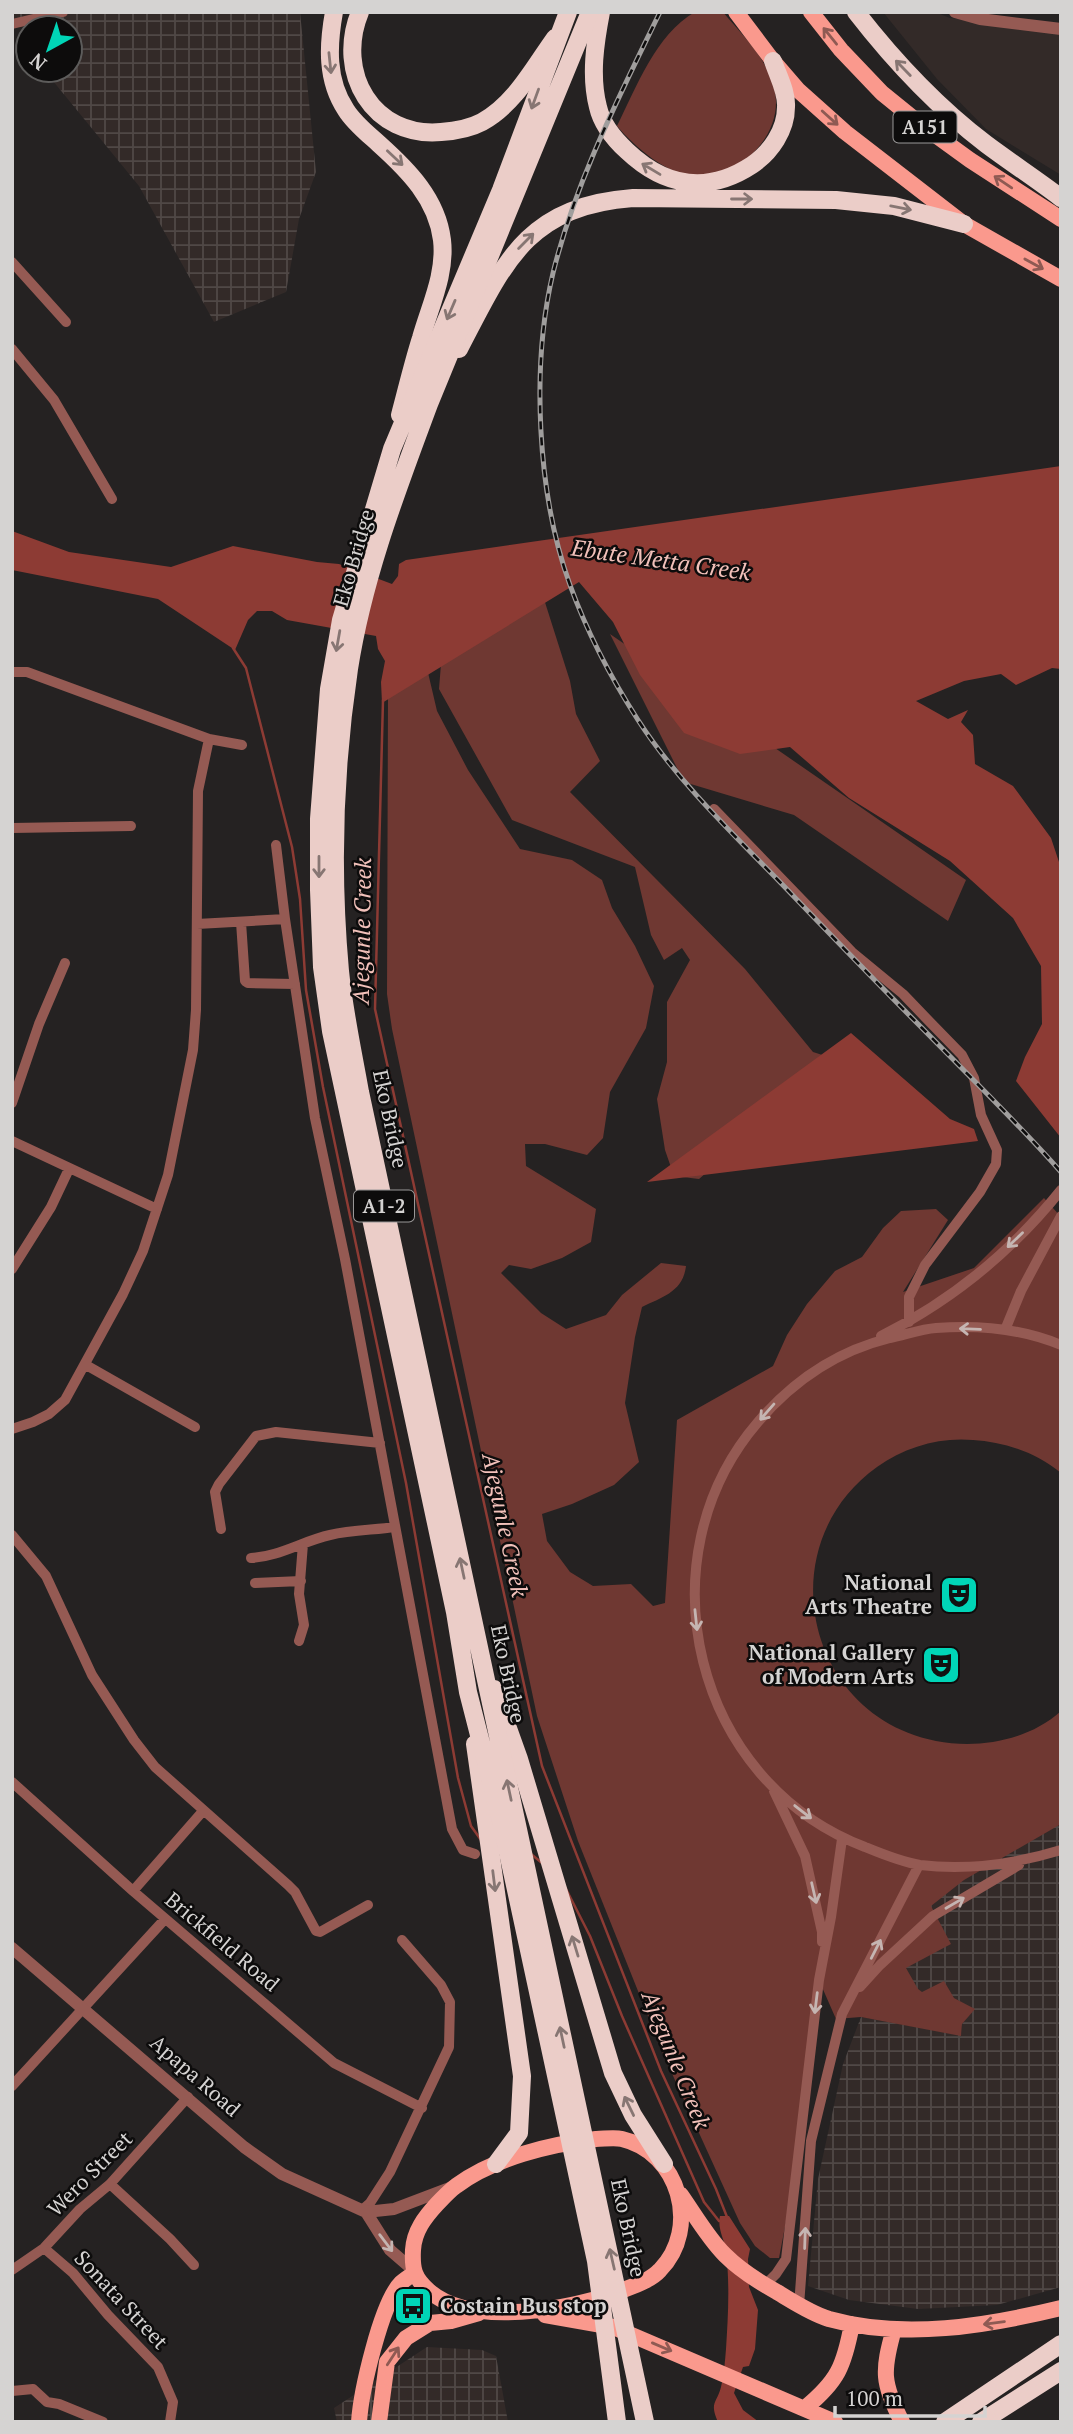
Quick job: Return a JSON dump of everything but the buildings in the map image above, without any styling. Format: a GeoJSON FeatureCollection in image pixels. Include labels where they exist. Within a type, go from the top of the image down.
{"type":"FeatureCollection","features":[{"type":"Feature","properties":{"kind":"highway"},"geometry":{"type":"LineString","coordinates":[[334,12],[329,52],[331,73],[338,95],[346,111],[419,184],[438,220],[442,240],[440,279],[421,338],[392,449]]}},
{"type":"Feature","properties":{"kind":"highway"},"geometry":{"type":"LineString","coordinates":[[360,12],[352,40],[359,85],[365,99],[389,122],[424,134],[459,130],[481,122],[499,111],[512,98],[561,30]]}},
{"type":"Feature","properties":{"kind":"highway","name":"Eko Bridge"},"geometry":{"type":"LineString","coordinates":[[568,12],[502,190],[392,449],[341,620],[329,689],[322,759],[319,890],[322,967],[331,1031],[455,1612],[468,1692],[502,1825],[596,2260],[617,2422]]}},
{"type":"Feature","properties":{"kind":"highway","name":"Eko Bridge"},"geometry":{"type":"LineString","coordinates":[[590,12],[429,404],[405,468],[367,588],[349,667],[336,792],[337,920],[341,974],[360,1092],[645,2422]]}},
{"type":"Feature","properties":{"kind":"highway"},"geometry":{"type":"LineString","coordinates":[[601,12],[593,64],[598,109],[611,133],[631,155],[648,169],[666,178],[705,184],[724,180],[760,160],[771,149],[780,133],[786,108],[784,91],[773,61]]}},
{"type":"Feature","properties":{"kind":"highway"},"geometry":{"type":"LineString","coordinates":[[856,12],[887,52],[953,116],[984,143],[1061,198]]}},
{"type":"Feature","properties":{"kind":"highway"},"geometry":{"type":"LineString","coordinates":[[429,404],[509,260],[542,226],[562,213],[607,200],[633,198],[836,200],[894,206],[964,224]]}},
{"type":"Feature","properties":{"kind":"highway"},"geometry":{"type":"LineString","coordinates":[[482,1656],[519,1759],[613,2073],[634,2115],[664,2164]]}},
{"type":"Feature","properties":{"kind":"highway"},"geometry":{"type":"LineString","coordinates":[[468,1692],[522,2076],[519,2133],[496,2164]]}},
{"type":"Feature","properties":{"kind":"highway"},"geometry":{"type":"LineString","coordinates":[[945,2422],[1061,2344]]}},
{"type":"Feature","properties":{"kind":"highway"},"geometry":{"type":"LineString","coordinates":[[981,2422],[1061,2371]]}},
{"type":"Feature","properties":{"kind":"main road","name":"A151"},"geometry":{"type":"LineString","coordinates":[[736,12],[798,90],[845,132],[964,224],[1061,279]]}},
{"type":"Feature","properties":{"kind":"main road","name":"A151"},"geometry":{"type":"LineString","coordinates":[[811,12],[841,50],[874,84],[919,123],[1061,219]]}},
{"type":"Feature","properties":{"kind":"main road"},"geometry":{"type":"LineString","coordinates":[[677,2190],[682,2217],[679,2237],[672,2254],[660,2271],[640,2284],[593,2301],[551,2311],[467,2309],[430,2292],[414,2271],[413,2243],[418,2229],[426,2215],[456,2185],[496,2164],[569,2142],[596,2138],[621,2139],[640,2146],[664,2164],[677,2190],[725,2254],[765,2285],[799,2306],[827,2318],[894,2329],[976,2325],[1061,2308]]}},
{"type":"Feature","properties":{"kind":"main road"},"geometry":{"type":"LineString","coordinates":[[359,2422],[360,2399],[390,2300],[401,2282],[414,2271]]}},
{"type":"Feature","properties":{"kind":"main road"},"geometry":{"type":"LineString","coordinates":[[379,2422],[387,2362],[406,2338],[430,2323],[451,2321],[488,2311]]}},
{"type":"Feature","properties":{"kind":"main road"},"geometry":{"type":"LineString","coordinates":[[525,2311],[613,2327],[835,2422]]}},
{"type":"Feature","properties":{"kind":"main road"},"geometry":{"type":"LineString","coordinates":[[805,2408],[823,2393],[837,2375],[846,2357],[852,2324]]}},
{"type":"Feature","properties":{"kind":"main road"},"geometry":{"type":"LineString","coordinates":[[894,2329],[884,2366],[891,2401],[902,2422]]}},
{"type":"Feature","properties":{"kind":"street"},"geometry":{"type":"LineString","coordinates":[[12,24],[63,12]]}},
{"type":"Feature","properties":{"kind":"street"},"geometry":{"type":"LineString","coordinates":[[955,12],[980,19],[1061,29]]}},
{"type":"Feature","properties":{"kind":"street"},"geometry":{"type":"LineString","coordinates":[[12,262],[66,322]]}},
{"type":"Feature","properties":{"kind":"street"},"geometry":{"type":"LineString","coordinates":[[12,349],[54,401],[112,499]]}},
{"type":"Feature","properties":{"kind":"street"},"geometry":{"type":"LineString","coordinates":[[12,672],[27,672],[209,739],[242,745]]}},
{"type":"Feature","properties":{"kind":"street"},"geometry":{"type":"LineString","coordinates":[[12,1429],[49,1414],[65,1400],[86,1365],[144,1251],[157,1209],[170,1163],[193,1050],[196,1010],[198,791],[209,739]]}},
{"type":"Feature","properties":{"kind":"street"},"geometry":{"type":"LineString","coordinates":[[714,808],[852,953],[919,1010],[962,1055],[974,1078],[981,1115],[997,1150],[996,1164],[980,1192],[925,1265],[909,1297],[909,1322]]}},
{"type":"Feature","properties":{"kind":"street"},"geometry":{"type":"LineString","coordinates":[[12,828],[131,826]]}},
{"type":"Feature","properties":{"kind":"street"},"geometry":{"type":"LineString","coordinates":[[276,845],[315,1118],[380,1443],[452,1829],[463,1850],[475,1854]]}},
{"type":"Feature","properties":{"kind":"street"},"geometry":{"type":"LineString","coordinates":[[197,925],[285,919]]}},
{"type":"Feature","properties":{"kind":"street"},"geometry":{"type":"LineString","coordinates":[[241,922],[245,981],[295,984]]}},
{"type":"Feature","properties":{"kind":"street"},"geometry":{"type":"LineString","coordinates":[[12,1103],[39,1024],[65,963]]}},
{"type":"Feature","properties":{"kind":"street"},"geometry":{"type":"LineString","coordinates":[[12,1141],[157,1209]]}},
{"type":"Feature","properties":{"kind":"street"},"geometry":{"type":"LineString","coordinates":[[12,1269],[34,1237],[69,1169]]}},
{"type":"Feature","properties":{"kind":"street"},"geometry":{"type":"LineString","coordinates":[[1061,1190],[1016,1240],[968,1283],[909,1322],[819,1367],[778,1399],[740,1443],[725,1467],[711,1499],[695,1565],[693,1600],[699,1651],[714,1700],[738,1745],[771,1785],[806,1816],[842,1839],[919,1865],[975,1867],[1026,1861],[1061,1850]]}},
{"type":"Feature","properties":{"kind":"street"},"geometry":{"type":"LineString","coordinates":[[1005,1330],[1021,1291],[1061,1216]]}},
{"type":"Feature","properties":{"kind":"street"},"geometry":{"type":"LineString","coordinates":[[866,1344],[934,1328],[1005,1330],[1061,1345]]}},
{"type":"Feature","properties":{"kind":"street"},"geometry":{"type":"LineString","coordinates":[[86,1365],[195,1427]]}},
{"type":"Feature","properties":{"kind":"street"},"geometry":{"type":"LineString","coordinates":[[221,1529],[215,1492],[256,1436],[276,1432],[380,1443]]}},
{"type":"Feature","properties":{"kind":"street"},"geometry":{"type":"LineString","coordinates":[[251,1558],[267,1557],[289,1547],[330,1535],[395,1527]]}},
{"type":"Feature","properties":{"kind":"street"},"geometry":{"type":"LineString","coordinates":[[12,1535],[46,1576],[92,1675],[155,1767],[295,1892],[316,1931],[320,1932],[368,1905]]}},
{"type":"Feature","properties":{"kind":"street"},"geometry":{"type":"LineString","coordinates":[[299,1641],[304,1625],[299,1594],[303,1544]]}},
{"type":"Feature","properties":{"kind":"street"},"geometry":{"type":"LineString","coordinates":[[255,1583],[300,1581]]}},
{"type":"Feature","properties":{"kind":"street","name":"Brickfield Road"},"geometry":{"type":"LineString","coordinates":[[12,1782],[165,1919],[334,2063],[422,2108]]}},
{"type":"Feature","properties":{"kind":"street"},"geometry":{"type":"LineString","coordinates":[[771,1785],[806,1856],[812,1880],[822,1932],[819,1980]]}},
{"type":"Feature","properties":{"kind":"street"},"geometry":{"type":"LineString","coordinates":[[133,1891],[204,1811]]}},
{"type":"Feature","properties":{"kind":"street"},"geometry":{"type":"LineString","coordinates":[[765,2285],[786,2259],[819,1980],[842,1839]]}},
{"type":"Feature","properties":{"kind":"street"},"geometry":{"type":"LineString","coordinates":[[851,1998],[880,1965],[933,1916],[1026,1861]]}},
{"type":"Feature","properties":{"kind":"street"},"geometry":{"type":"LineString","coordinates":[[799,2306],[811,2141],[842,2014],[919,1865]]}},
{"type":"Feature","properties":{"kind":"street"},"geometry":{"type":"LineString","coordinates":[[12,2086],[165,1919]]}},
{"type":"Feature","properties":{"kind":"street"},"geometry":{"type":"LineString","coordinates":[[364,2211],[390,2172],[449,2048],[450,2002],[440,1985],[402,1940]]}},
{"type":"Feature","properties":{"kind":"street","name":"Apapa Road"},"geometry":{"type":"LineString","coordinates":[[12,1948],[188,2097],[220,2128],[277,2171],[364,2211]]}},
{"type":"Feature","properties":{"kind":"street","name":"Wero Street"},"geometry":{"type":"LineString","coordinates":[[12,2270],[44,2248],[80,2209],[110,2185],[188,2097]]}},
{"type":"Feature","properties":{"kind":"street"},"geometry":{"type":"LineString","coordinates":[[110,2185],[170,2239],[194,2265]]}},
{"type":"Feature","properties":{"kind":"street"},"geometry":{"type":"LineString","coordinates":[[364,2211],[394,2209],[456,2185]]}},
{"type":"Feature","properties":{"kind":"street"},"geometry":{"type":"LineString","coordinates":[[792,2193],[807,2195]]}},
{"type":"Feature","properties":{"kind":"street"},"geometry":{"type":"LineString","coordinates":[[364,2211],[384,2242],[414,2271]]}},
{"type":"Feature","properties":{"kind":"street","name":"Sonata Street"},"geometry":{"type":"LineString","coordinates":[[44,2248],[73,2273],[108,2315],[158,2367],[173,2402],[170,2422]]}},
{"type":"Feature","properties":{"kind":"street"},"geometry":{"type":"LineString","coordinates":[[12,2391],[33,2389],[47,2402],[60,2404],[103,2422]]}},
{"type":"Feature","properties":{"kind":"shaded area"},"geometry":{"type":"Polygon","coordinates":[[[12,12],[300,12],[316,172],[299,219],[286,292],[214,322],[139,186],[55,84],[84,84],[84,14],[14,14],[12,26],[12,12]]]}},
{"type":"Feature","properties":{"kind":"shaded area"},"geometry":{"type":"Polygon","coordinates":[[[695,12],[723,12],[766,67],[774,88],[776,104],[767,135],[757,149],[730,170],[697,177],[674,171],[652,159],[617,126],[658,48],[681,22],[695,12]]]}},
{"type":"Feature","properties":{"kind":"shaded area"},"geometry":{"type":"Polygon","coordinates":[[[883,12],[935,12],[950,18],[1020,25],[1061,33],[1061,175],[986,129],[937,79],[883,12]]]}},
{"type":"Feature","properties":{"kind":"shaded area"},"geometry":{"type":"Polygon","coordinates":[[[543,596],[570,681],[576,714],[600,761],[570,792],[745,969],[813,1052],[838,1060],[699,1179],[674,1176],[665,1150],[657,1099],[667,1062],[667,1002],[690,960],[682,948],[664,960],[651,935],[635,867],[512,820],[439,689],[441,664],[543,596]]]}},
{"type":"Feature","properties":{"kind":"shaded area"},"geometry":{"type":"Polygon","coordinates":[[[610,634],[966,880],[948,921],[794,815],[684,782],[610,634]]]}},
{"type":"Feature","properties":{"kind":"shaded area"},"geometry":{"type":"Polygon","coordinates":[[[426,664],[437,711],[468,770],[520,849],[572,860],[602,880],[612,908],[635,946],[654,986],[646,1028],[610,1092],[603,1138],[587,1155],[545,1144],[525,1144],[526,1166],[596,1209],[591,1242],[562,1258],[531,1269],[509,1265],[501,1273],[541,1313],[566,1329],[606,1315],[622,1295],[661,1263],[686,1266],[676,1288],[642,1307],[625,1403],[639,1462],[614,1485],[542,1514],[547,1541],[570,1572],[593,1586],[631,1584],[653,1606],[665,1603],[677,1420],[773,1366],[787,1335],[807,1304],[835,1271],[862,1257],[883,1228],[901,1211],[936,1209],[948,1220],[903,1292],[974,1268],[1044,1198],[1061,1217],[1061,1473],[1030,1454],[985,1441],[948,1440],[899,1454],[877,1467],[843,1500],[822,1539],[813,1581],[816,1623],[831,1663],[856,1698],[891,1725],[936,1741],[985,1743],[1018,1736],[1048,1721],[1061,1711],[1061,1824],[964,1880],[931,1906],[951,1944],[906,1968],[922,1992],[944,1981],[954,1998],[975,2009],[962,2024],[961,2036],[861,2017],[836,2019],[818,1978],[788,2211],[779,2258],[770,2258],[755,2246],[740,2223],[664,2056],[578,1841],[537,1716],[392,1029],[387,994],[388,698],[426,664]]]}},
{"type":"Feature","properties":{"kind":"shaded area"},"geometry":{"type":"Polygon","coordinates":[[[1061,1814],[1061,2287],[997,2305],[918,2309],[849,2300],[808,2286],[818,2179],[843,2064],[861,2017],[961,2035],[962,2024],[974,2009],[954,1998],[917,1995],[902,1967],[923,1902],[1061,1814]]]}},
{"type":"Feature","properties":{"kind":"shaded area"},"geometry":{"type":"Polygon","coordinates":[[[427,2347],[482,2350],[496,2356],[508,2422],[337,2422],[334,2408],[427,2347]]]}},
{"type":"Feature","properties":{"kind":"water","name":"Ebute Metta Creek"},"geometry":{"type":"Polygon","coordinates":[[[1061,466],[1061,669],[1052,668],[1016,685],[1001,674],[964,681],[916,701],[948,719],[968,710],[961,722],[973,735],[975,764],[1013,786],[1051,838],[1061,868],[1061,1138],[1016,1081],[1042,1024],[1041,966],[1013,918],[950,861],[849,798],[790,747],[740,754],[684,733],[640,675],[613,622],[579,582],[382,703],[381,682],[385,661],[378,649],[376,636],[287,620],[272,611],[257,611],[248,620],[235,650],[158,599],[12,570],[12,531],[69,552],[171,567],[233,546],[339,564],[392,584],[398,576],[399,564],[406,560],[1061,466]]]}},
{"type":"Feature","properties":{"kind":"water"},"geometry":{"type":"Polygon","coordinates":[[[851,1033],[950,1119],[974,1129],[978,1141],[647,1182],[851,1033]]]}},
{"type":"Feature","properties":{"kind":"water"},"geometry":{"type":"Polygon","coordinates":[[[720,2216],[729,2216],[750,2249],[749,2287],[758,2310],[755,2349],[749,2366],[743,2367],[734,2393],[743,2410],[759,2422],[718,2422],[714,2410],[724,2373],[728,2313],[727,2264],[720,2216]]]}},
{"type":"Feature","properties":{"kind":"waterway"},"geometry":{"type":"LineString","coordinates":[[233,648],[246,668],[292,847],[300,899],[306,990],[323,1087],[406,1483],[458,1778],[471,1826],[481,1840]]}},
{"type":"Feature","properties":{"kind":"waterway","name":"Ajegunle Creek"},"geometry":{"type":"LineString","coordinates":[[383,700],[375,1009],[542,1766],[661,2071],[727,2217]]}},
{"type":"Feature","properties":{"kind":"waterway"},"geometry":{"type":"LineString","coordinates":[[531,1854],[542,1863]]}},
{"type":"Feature","properties":{"kind":"waterway"},"geometry":{"type":"LineString","coordinates":[[564,1885],[590,1936],[622,2016],[704,2202],[719,2221]]}},
{"type":"Feature","properties":{"kind":"railway"},"geometry":{"type":"LineString","coordinates":[[660,12],[586,172],[553,273],[546,309],[540,389],[544,471],[550,511],[570,585],[618,688],[669,763],[722,823],[1061,1172]]}},
{"type":"Feature","properties":{"kind":"place","name":"National Arts Theatre"},"geometry":{"type":"Point","coordinates":[959,1595]}},
{"type":"Feature","properties":{"kind":"place","name":"National Gallery of Modern Arts"},"geometry":{"type":"Point","coordinates":[941,1665]}},
{"type":"Feature","properties":{"kind":"place","name":"Costain Bus stop"},"geometry":{"type":"Point","coordinates":[413,2306]}}]}
